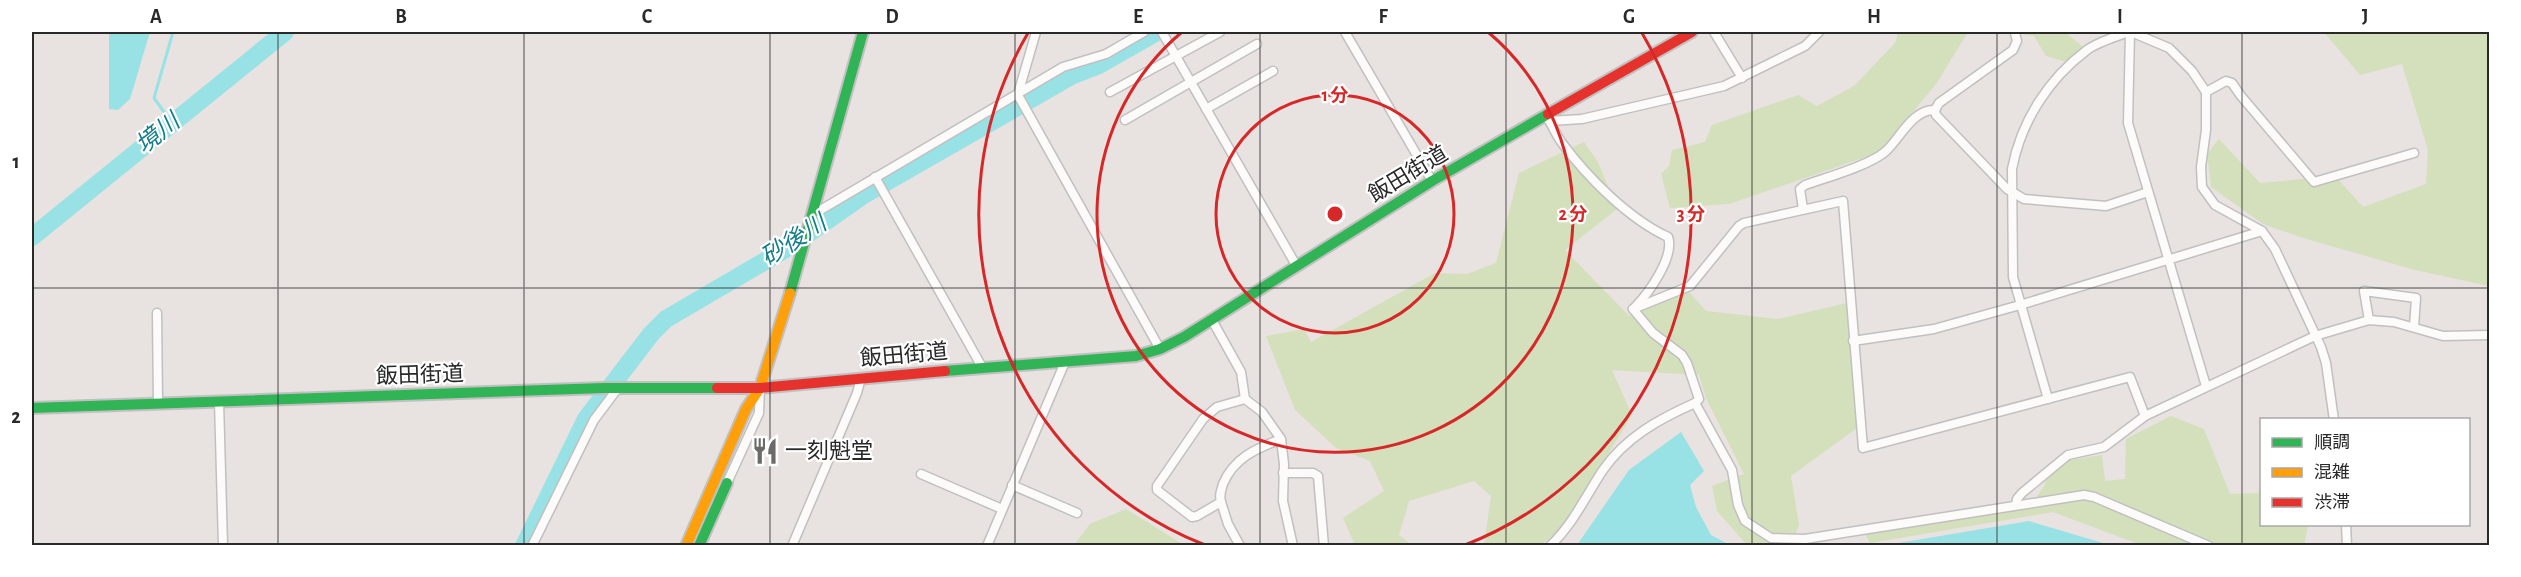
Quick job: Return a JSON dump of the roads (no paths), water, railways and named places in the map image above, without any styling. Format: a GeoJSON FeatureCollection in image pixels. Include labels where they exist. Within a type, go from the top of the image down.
{"type":"FeatureCollection","features":[{"type":"Feature","properties":{"kind":"main road"},"geometry":{"type":"LineString","coordinates":[[686,546],[747,409],[760,388],[804,248],[863,32]]}},
{"type":"Feature","properties":{"kind":"main road","name":"飯田街道"},"geometry":{"type":"LineString","coordinates":[[32,408],[612,388],[760,388],[982,367],[1121,359],[1160,349],[1212,320],[1432,181],[1548,118],[1692,32]]}},
{"type":"Feature","properties":{"kind":"main road"},"geometry":{"type":"LineString","coordinates":[[699,546],[727,483]]}},
{"type":"Feature","properties":{"kind":"street"},"geometry":{"type":"LineString","coordinates":[[1036,32],[1018,96],[1160,349]]}},
{"type":"Feature","properties":{"kind":"street"},"geometry":{"type":"LineString","coordinates":[[811,219],[1064,67],[1106,54],[1144,32]]}},
{"type":"Feature","properties":{"kind":"street"},"geometry":{"type":"LineString","coordinates":[[1110,92],[1220,32]]}},
{"type":"Feature","properties":{"kind":"street"},"geometry":{"type":"LineString","coordinates":[[1345,32],[1432,181]]}},
{"type":"Feature","properties":{"kind":"street"},"geometry":{"type":"LineString","coordinates":[[1714,32],[1742,78]]}},
{"type":"Feature","properties":{"kind":"street"},"geometry":{"type":"LineString","coordinates":[[1633,309],[1644,298],[1667,259],[1670,243],[1668,237],[1647,227],[1611,196],[1560,141],[1548,118],[1582,119],[1677,99],[1724,86],[1805,46],[1819,32]]}},
{"type":"Feature","properties":{"kind":"street"},"geometry":{"type":"LineString","coordinates":[[2130,32],[2128,123],[2206,386]]}},
{"type":"Feature","properties":{"kind":"street"},"geometry":{"type":"LineString","coordinates":[[2048,399],[2013,277],[2012,169],[2022,134],[2038,103],[2056,78],[2088,49],[2130,32],[2169,48],[2192,70],[2206,92],[2206,130],[2201,166],[2202,187],[2215,205],[2262,231],[2275,249],[2326,363],[2334,418]]}},
{"type":"Feature","properties":{"kind":"street"},"geometry":{"type":"LineString","coordinates":[[1935,110],[1939,103],[2013,50],[2017,41],[2015,33]]}},
{"type":"Feature","properties":{"kind":"street"},"geometry":{"type":"LineString","coordinates":[[1164,36],[1296,265]]}},
{"type":"Feature","properties":{"kind":"street"},"geometry":{"type":"LineString","coordinates":[[1125,120],[1257,44]]}},
{"type":"Feature","properties":{"kind":"street"},"geometry":{"type":"LineString","coordinates":[[1206,109],[1273,71]]}},
{"type":"Feature","properties":{"kind":"street"},"geometry":{"type":"LineString","coordinates":[[2206,92],[2226,81],[2232,83],[2314,182],[2414,153]]}},
{"type":"Feature","properties":{"kind":"street"},"geometry":{"type":"LineString","coordinates":[[1803,209],[1800,189],[1805,185],[1852,168],[1885,152],[1910,123],[1928,110],[1935,110]]}},
{"type":"Feature","properties":{"kind":"street"},"geometry":{"type":"LineString","coordinates":[[1935,110],[1960,140],[2014,194],[2024,199],[2106,206],[2148,192]]}},
{"type":"Feature","properties":{"kind":"street"},"geometry":{"type":"LineString","coordinates":[[877,179],[982,367]]}},
{"type":"Feature","properties":{"kind":"street"},"geometry":{"type":"LineString","coordinates":[[1633,309],[1690,286],[1738,226],[1842,201],[1863,448],[2130,377],[2145,416]]}},
{"type":"Feature","properties":{"kind":"street"},"geometry":{"type":"LineString","coordinates":[[1853,341],[1934,328],[2020,305],[2262,231]]}},
{"type":"Feature","properties":{"kind":"street"},"geometry":{"type":"LineString","coordinates":[[2369,320],[2364,291],[2416,298],[2414,327]]}},
{"type":"Feature","properties":{"kind":"street"},"geometry":{"type":"LineString","coordinates":[[1550,546],[1566,531],[1604,469],[1630,438],[1699,399],[1682,355],[1653,333],[1633,309]]}},
{"type":"Feature","properties":{"kind":"street"},"geometry":{"type":"LineString","coordinates":[[158,313],[158,403]]}},
{"type":"Feature","properties":{"kind":"street"},"geometry":{"type":"LineString","coordinates":[[1212,320],[1241,372],[1245,399],[1262,412],[1281,438],[1283,501],[1293,546]]}},
{"type":"Feature","properties":{"kind":"street"},"geometry":{"type":"LineString","coordinates":[[2016,505],[2022,493],[2068,455],[2104,447],[2145,416],[2315,336],[2369,320],[2394,322],[2443,336],[2490,335]]}},
{"type":"Feature","properties":{"kind":"street"},"geometry":{"type":"LineString","coordinates":[[987,546],[1065,363]]}},
{"type":"Feature","properties":{"kind":"street"},"geometry":{"type":"LineString","coordinates":[[792,546],[857,393],[861,378]]}},
{"type":"Feature","properties":{"kind":"street"},"geometry":{"type":"LineString","coordinates":[[532,546],[612,388]]}},
{"type":"Feature","properties":{"kind":"street"},"geometry":{"type":"LineString","coordinates":[[727,483],[759,412],[760,388]]}},
{"type":"Feature","properties":{"kind":"street"},"geometry":{"type":"LineString","coordinates":[[1221,502],[1192,517],[1157,490],[1157,486],[1203,419],[1216,407],[1245,399]]}},
{"type":"Feature","properties":{"kind":"street"},"geometry":{"type":"LineString","coordinates":[[219,401],[223,546]]}},
{"type":"Feature","properties":{"kind":"street"},"geometry":{"type":"LineString","coordinates":[[1695,403],[1732,471],[1738,505],[1745,521],[1771,537],[1804,539],[2084,495],[2209,546]]}},
{"type":"Feature","properties":{"kind":"street"},"geometry":{"type":"LineString","coordinates":[[1240,546],[1228,524],[1219,495],[1229,470],[1242,457],[1281,438]]}},
{"type":"Feature","properties":{"kind":"street"},"geometry":{"type":"LineString","coordinates":[[1283,473],[1313,473],[1318,476],[1324,546]]}},
{"type":"Feature","properties":{"kind":"street"},"geometry":{"type":"LineString","coordinates":[[921,474],[1002,509]]}},
{"type":"Feature","properties":{"kind":"street"},"geometry":{"type":"LineString","coordinates":[[1012,485],[1077,513]]}},
{"type":"Feature","properties":{"kind":"street"},"geometry":{"type":"LineString","coordinates":[[2346,526],[2347,546]]}},
{"type":"Feature","properties":{"kind":"water"},"geometry":{"type":"Polygon","coordinates":[[[109,32],[150,32],[130,99],[118,110],[109,109],[109,32]]]}},
{"type":"Feature","properties":{"kind":"water"},"geometry":{"type":"Polygon","coordinates":[[[1681,432],[1704,471],[1690,485],[1696,507],[1711,535],[1730,545],[1577,545],[1629,470],[1681,432]]]}},
{"type":"Feature","properties":{"kind":"water"},"geometry":{"type":"Polygon","coordinates":[[[2029,521],[2103,543],[2103,545],[1887,545],[2029,521]]]}},
{"type":"Feature","properties":{"kind":"waterway"},"geometry":{"type":"LineString","coordinates":[[172,123],[154,98],[173,32]]}},
{"type":"Feature","properties":{"kind":"waterway","name":"境川"},"geometry":{"type":"LineString","coordinates":[[32,237],[285,32]]}},
{"type":"Feature","properties":{"kind":"waterway","name":"砂後川"},"geometry":{"type":"LineString","coordinates":[[524,546],[586,419],[651,334],[666,319],[789,247],[862,196],[1073,75],[1099,65],[1157,32]]}},
{"type":"Feature","properties":{"kind":"place","name":"一刻魁堂"},"geometry":{"type":"Point","coordinates":[765,451]}}]}
